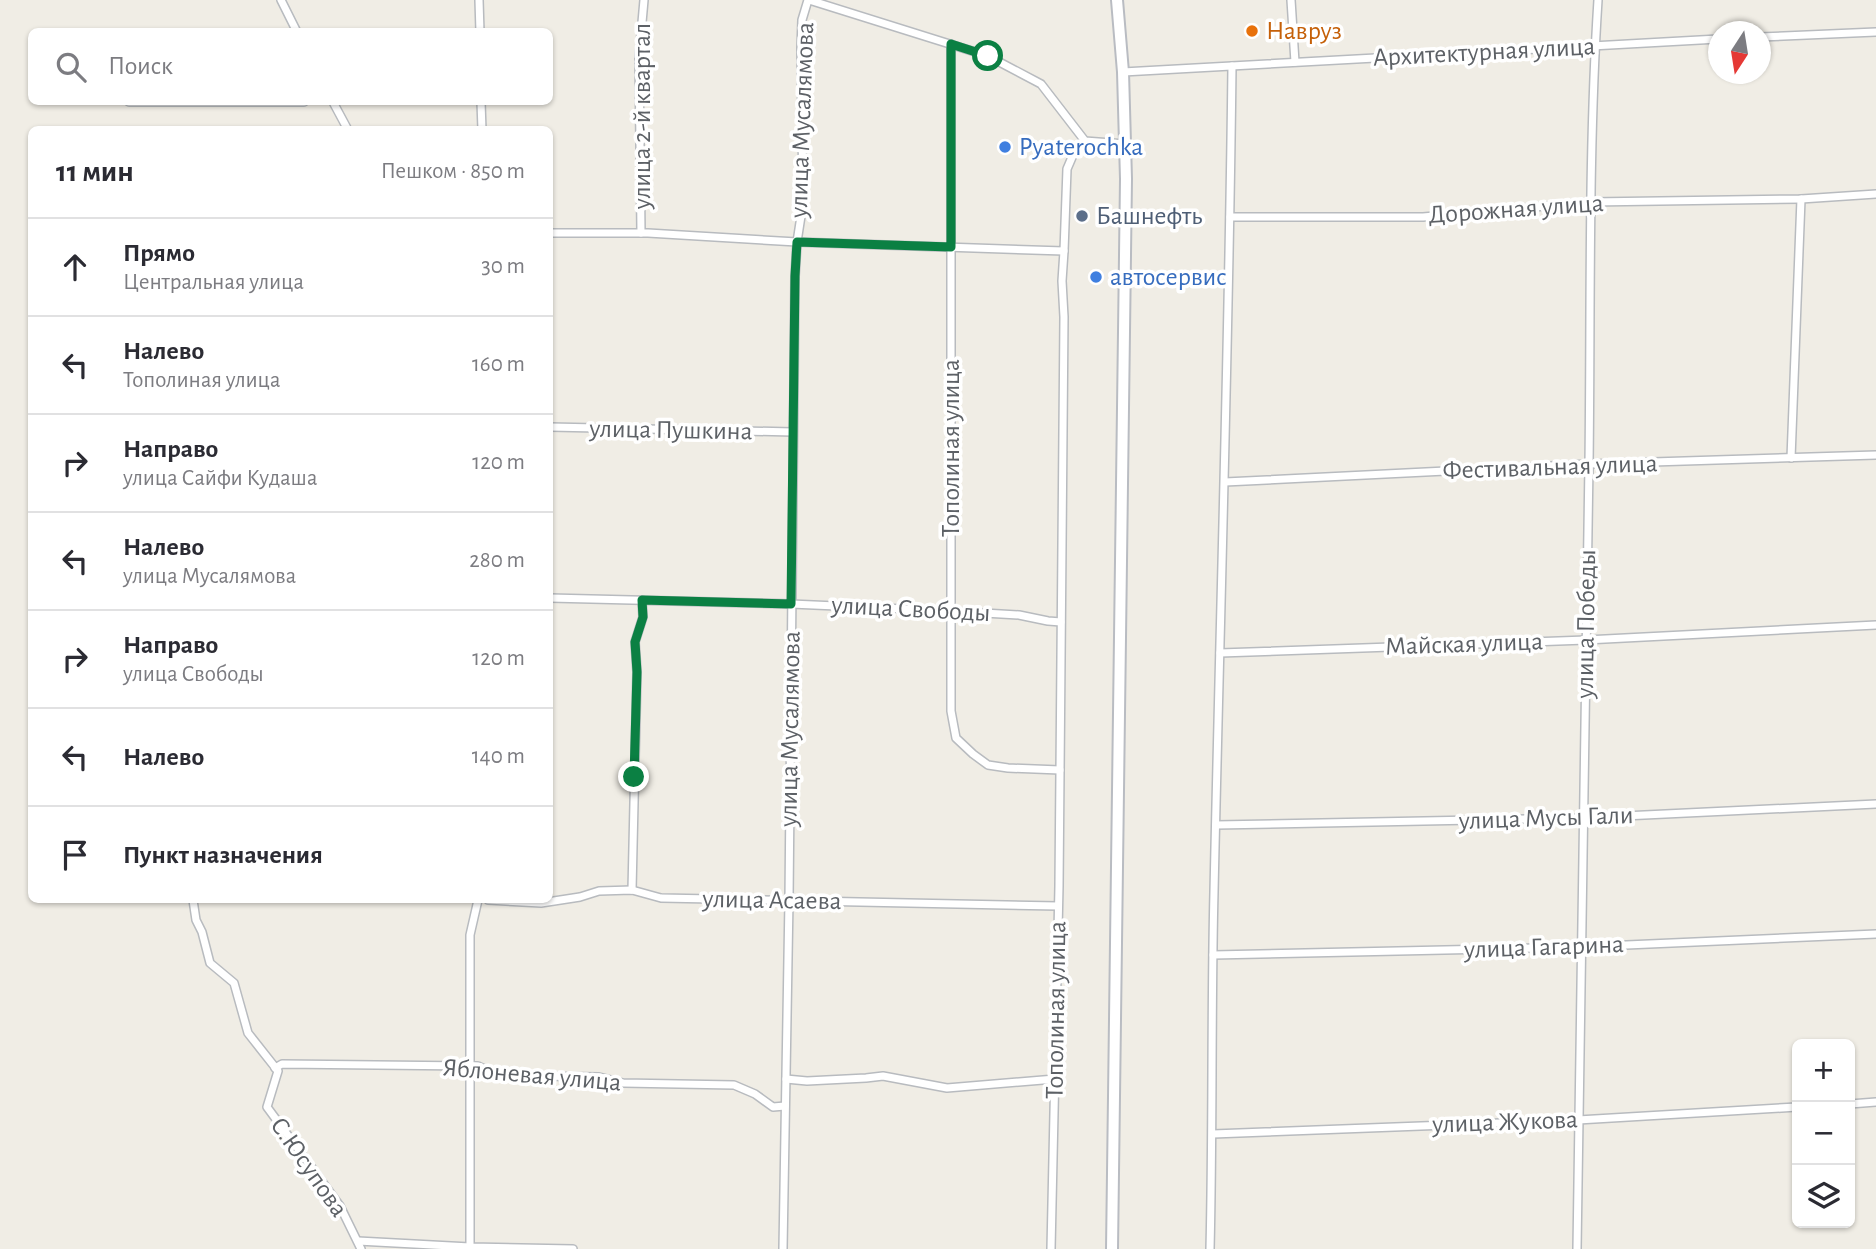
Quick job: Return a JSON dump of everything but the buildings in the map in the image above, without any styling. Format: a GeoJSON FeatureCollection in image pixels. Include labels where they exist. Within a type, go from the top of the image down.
{"type":"FeatureCollection","features":[{"type":"Feature","properties":{"kind":"main road"},"geometry":{"type":"LineString","coordinates":[[1112,1249],[1126,179],[1123,72],[1117,0]]}},
{"type":"Feature","properties":{"kind":"street"},"geometry":{"type":"LineString","coordinates":[[281,0],[295,28]]}},
{"type":"Feature","properties":{"kind":"street"},"geometry":{"type":"LineString","coordinates":[[480,0],[480,28]]}},
{"type":"Feature","properties":{"kind":"street","name":"улица 2-й квартал"},"geometry":{"type":"LineString","coordinates":[[641,233],[639,56],[644,0]]}},
{"type":"Feature","properties":{"kind":"street"},"geometry":{"type":"LineString","coordinates":[[808,0],[988,56],[1041,84],[1085,141],[1125,145]]}},
{"type":"Feature","properties":{"kind":"street","name":"улица Мусалямова"},"geometry":{"type":"LineString","coordinates":[[783,1249],[795,276],[803,203],[801,48],[808,0]]}},
{"type":"Feature","properties":{"kind":"street"},"geometry":{"type":"LineString","coordinates":[[1291,0],[1295,62]]}},
{"type":"Feature","properties":{"kind":"street","name":"улица Победы"},"geometry":{"type":"LineString","coordinates":[[1577,1249],[1591,202],[1598,0]]}},
{"type":"Feature","properties":{"kind":"street"},"geometry":{"type":"LineString","coordinates":[[1771,37],[1876,32]]}},
{"type":"Feature","properties":{"kind":"street","name":"Архитектурная улица"},"geometry":{"type":"LineString","coordinates":[[1123,72],[1708,39]]}},
{"type":"Feature","properties":{"kind":"street","name":"Тополиная улица"},"geometry":{"type":"LineString","coordinates":[[951,44],[951,711],[956,738],[988,765],[1060,770]]}},
{"type":"Feature","properties":{"kind":"street"},"geometry":{"type":"LineString","coordinates":[[1210,1249],[1213,955],[1232,66]]}},
{"type":"Feature","properties":{"kind":"street"},"geometry":{"type":"LineString","coordinates":[[335,105],[346,126]]}},
{"type":"Feature","properties":{"kind":"street"},"geometry":{"type":"LineString","coordinates":[[481,105],[482,126]]}},
{"type":"Feature","properties":{"kind":"street","name":"Тополиная улица"},"geometry":{"type":"LineString","coordinates":[[1051,1249],[1062,622],[1062,281],[1067,169],[1073,155],[1085,141]]}},
{"type":"Feature","properties":{"kind":"street","name":"Дорожная улица"},"geometry":{"type":"LineString","coordinates":[[1230,217],[1423,217],[1591,202],[1801,200],[1876,194]]}},
{"type":"Feature","properties":{"kind":"street"},"geometry":{"type":"LineString","coordinates":[[1791,458],[1801,200]]}},
{"type":"Feature","properties":{"kind":"street"},"geometry":{"type":"LineString","coordinates":[[553,233],[641,233],[797,242],[1064,251]]}},
{"type":"Feature","properties":{"kind":"street","name":"улица Пушкина"},"geometry":{"type":"LineString","coordinates":[[553,427],[793,432]]}},
{"type":"Feature","properties":{"kind":"street","name":"Фестивальная улица"},"geometry":{"type":"LineString","coordinates":[[1225,482],[1589,464],[1876,455]]}},
{"type":"Feature","properties":{"kind":"street","name":"улица Свободы"},"geometry":{"type":"LineString","coordinates":[[553,598],[950,611],[1019,615],[1062,622]]}},
{"type":"Feature","properties":{"kind":"street"},"geometry":{"type":"LineString","coordinates":[[632,890],[637,686],[635,642],[643,617],[642,600]]}},
{"type":"Feature","properties":{"kind":"street","name":"Майская улица"},"geometry":{"type":"LineString","coordinates":[[1220,653],[1586,640],[1876,625]]}},
{"type":"Feature","properties":{"kind":"street","name":"улица Мусы Гали"},"geometry":{"type":"LineString","coordinates":[[1216,825],[1582,818],[1876,804]]}},
{"type":"Feature","properties":{"kind":"street","name":"улица Асаева"},"geometry":{"type":"LineString","coordinates":[[553,901],[599,891],[632,890],[661,898],[1058,906]]}},
{"type":"Feature","properties":{"kind":"street"},"geometry":{"type":"LineString","coordinates":[[194,903],[196,920],[210,963],[234,983],[248,1033],[275,1068]]}},
{"type":"Feature","properties":{"kind":"street"},"geometry":{"type":"LineString","coordinates":[[470,1247],[470,936],[477,903]]}},
{"type":"Feature","properties":{"kind":"street","name":"улица Гагарина"},"geometry":{"type":"LineString","coordinates":[[1213,955],[1581,947],[1876,934]]}},
{"type":"Feature","properties":{"kind":"street","name":"Яблоневая улица"},"geometry":{"type":"LineString","coordinates":[[275,1068],[282,1064],[478,1066],[489,1071],[538,1076],[599,1077],[623,1083],[734,1085],[755,1094],[773,1107],[785,1106]]}},
{"type":"Feature","properties":{"kind":"street","name":"С.Юсупова"},"geometry":{"type":"LineString","coordinates":[[275,1068],[278,1071],[267,1107],[340,1206],[360,1245]]}},
{"type":"Feature","properties":{"kind":"street"},"geometry":{"type":"LineString","coordinates":[[786,1079],[807,1081],[883,1076],[947,1088],[1055,1079]]}},
{"type":"Feature","properties":{"kind":"street"},"geometry":{"type":"LineString","coordinates":[[1855,1104],[1876,1102]]}},
{"type":"Feature","properties":{"kind":"street","name":"улица Жукова"},"geometry":{"type":"LineString","coordinates":[[1213,1134],[1578,1120],[1792,1107]]}},
{"type":"Feature","properties":{"kind":"street"},"geometry":{"type":"LineString","coordinates":[[360,1245],[573,1249]]}},
{"type":"Feature","properties":{"kind":"place","name":"Навруз"},"geometry":{"type":"Point","coordinates":[1252,31]}},
{"type":"Feature","properties":{"kind":"place","name":"Pyaterochka"},"geometry":{"type":"Point","coordinates":[1005,147]}},
{"type":"Feature","properties":{"kind":"place","name":"Башнефть"},"geometry":{"type":"Point","coordinates":[1082,216]}},
{"type":"Feature","properties":{"kind":"place","name":"автосервис"},"geometry":{"type":"Point","coordinates":[1096,277]}},
{"type":"Feature","properties":{"kind":"route"},"geometry":{"type":"LineString","coordinates":[[634,777],[637,672],[635,642],[643,617],[642,600],[791,604],[797,242],[951,247],[951,44],[988,56]]}}]}
